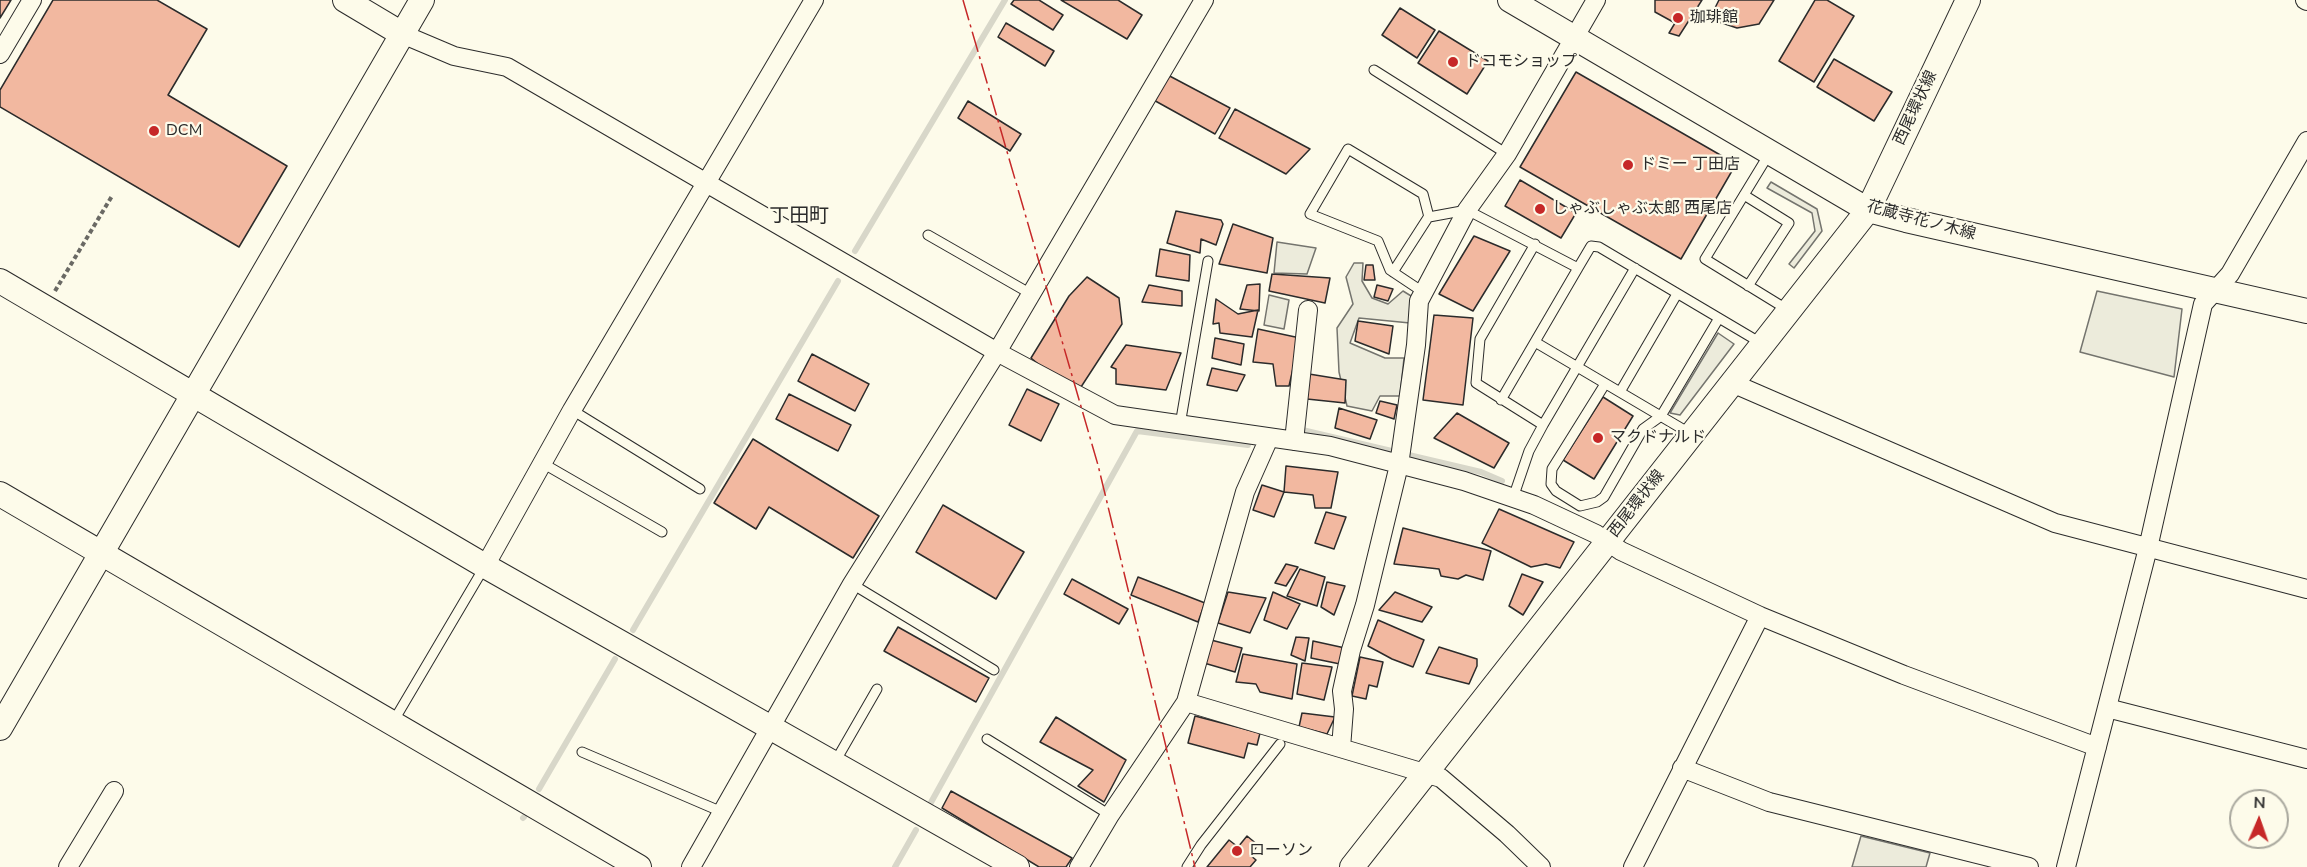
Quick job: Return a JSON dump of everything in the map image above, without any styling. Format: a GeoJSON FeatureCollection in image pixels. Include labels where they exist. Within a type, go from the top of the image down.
{"type":"FeatureCollection","features":[{"type":"Feature","properties":{"kind":"street"},"geometry":{"type":"LineString","coordinates":[[0,54],[32,0]]}},
{"type":"Feature","properties":{"kind":"street"},"geometry":{"type":"LineString","coordinates":[[345,0],[402,34],[454,56],[507,67],[997,352],[1115,415],[1269,438],[1400,454],[1464,481],[1513,498],[1586,530],[1621,551],[1760,616],[1904,675],[2097,747]]}},
{"type":"Feature","properties":{"kind":"street"},"geometry":{"type":"LineString","coordinates":[[0,728],[422,0]]}},
{"type":"Feature","properties":{"kind":"street"},"geometry":{"type":"LineString","coordinates":[[485,566],[544,464],[572,410],[814,0]]}},
{"type":"Feature","properties":{"kind":"street","name":"花蔵寺花ノ木線"},"geometry":{"type":"LineString","coordinates":[[1510,0],[1868,210],[2307,311]]}},
{"type":"Feature","properties":{"kind":"street"},"geometry":{"type":"LineString","coordinates":[[1341,748],[1344,709],[1342,691],[1351,650],[1365,605],[1400,454],[1416,345],[1419,301],[1467,210],[1507,154],[1596,0]]}},
{"type":"Feature","properties":{"kind":"street","name":"西尾環状線"},"geometry":{"type":"LineString","coordinates":[[1352,867],[1868,210],[1968,0]]}},
{"type":"Feature","properties":{"kind":"street"},"geometry":{"type":"LineString","coordinates":[[691,867],[852,584],[997,352],[1199,4]]}},
{"type":"Feature","properties":{"kind":"street"},"geometry":{"type":"LineString","coordinates":[[2066,867],[2148,548],[2203,304],[2230,274],[2307,141]]}},
{"type":"Feature","properties":{"kind":"street"},"geometry":{"type":"LineString","coordinates":[[0,281],[485,566],[1017,867]]}},
{"type":"Feature","properties":{"kind":"street"},"geometry":{"type":"LineString","coordinates":[[1294,441],[1308,310]]}},
{"type":"Feature","properties":{"kind":"street"},"geometry":{"type":"LineString","coordinates":[[1732,383],[2055,523],[2307,589]]}},
{"type":"Feature","properties":{"kind":"street"},"geometry":{"type":"LineString","coordinates":[[1079,867],[1110,815],[1186,702],[1245,492],[1269,438]]}},
{"type":"Feature","properties":{"kind":"street"},"geometry":{"type":"LineString","coordinates":[[0,494],[639,867]]}},
{"type":"Feature","properties":{"kind":"street"},"geometry":{"type":"LineString","coordinates":[[1633,867],[1760,616]]}},
{"type":"Feature","properties":{"kind":"street"},"geometry":{"type":"LineString","coordinates":[[1186,702],[1441,778],[1507,834],[1541,867]]}},
{"type":"Feature","properties":{"kind":"street"},"geometry":{"type":"LineString","coordinates":[[2106,708],[2307,759]]}},
{"type":"Feature","properties":{"kind":"street"},"geometry":{"type":"LineString","coordinates":[[1682,768],[1768,802],[2029,867]]}},
{"type":"Feature","properties":{"kind":"street"},"geometry":{"type":"LineString","coordinates":[[68,867],[114,791]]}},
{"type":"Feature","properties":{"kind":"lane"},"geometry":{"type":"LineString","coordinates":[[1374,70],[1507,154]]}},
{"type":"Feature","properties":{"kind":"lane"},"geometry":{"type":"LineString","coordinates":[[1393,272],[1429,216],[1423,194],[1348,149],[1310,213],[1378,241],[1393,272],[1423,292]]}},
{"type":"Feature","properties":{"kind":"lane"},"geometry":{"type":"LineString","coordinates":[[1771,152],[1705,259],[1789,311]]}},
{"type":"Feature","properties":{"kind":"lane"},"geometry":{"type":"LineString","coordinates":[[1744,195],[1788,223],[1748,286]]}},
{"type":"Feature","properties":{"kind":"lane"},"geometry":{"type":"LineString","coordinates":[[1429,216],[1467,210],[1578,268]]}},
{"type":"Feature","properties":{"kind":"lane"},"geometry":{"type":"LineString","coordinates":[[928,235],[1031,294]]}},
{"type":"Feature","properties":{"kind":"lane"},"geometry":{"type":"LineString","coordinates":[[1535,244],[1480,339],[1476,383],[1543,425]]}},
{"type":"Feature","properties":{"kind":"lane"},"geometry":{"type":"LineString","coordinates":[[1501,400],[1591,246],[1599,247],[1763,344]]}},
{"type":"Feature","properties":{"kind":"lane"},"geometry":{"type":"LineString","coordinates":[[1180,425],[1208,261]]}},
{"type":"Feature","properties":{"kind":"lane"},"geometry":{"type":"LineString","coordinates":[[1513,498],[1528,451],[1635,268]]}},
{"type":"Feature","properties":{"kind":"lane"},"geometry":{"type":"LineString","coordinates":[[1620,392],[1677,294]]}},
{"type":"Feature","properties":{"kind":"lane"},"geometry":{"type":"LineString","coordinates":[[1605,384],[1552,469],[1551,484],[1556,491],[1580,506],[1597,502],[1604,497],[1643,429],[1661,416],[1719,318]]}},
{"type":"Feature","properties":{"kind":"lane"},"geometry":{"type":"LineString","coordinates":[[1535,342],[1691,434]]}},
{"type":"Feature","properties":{"kind":"lane"},"geometry":{"type":"LineString","coordinates":[[572,410],[700,489]]}},
{"type":"Feature","properties":{"kind":"lane"},"geometry":{"type":"LineString","coordinates":[[544,464],[662,532]]}},
{"type":"Feature","properties":{"kind":"lane"},"geometry":{"type":"LineString","coordinates":[[392,724],[485,566]]}},
{"type":"Feature","properties":{"kind":"lane"},"geometry":{"type":"LineString","coordinates":[[852,584],[994,670]]}},
{"type":"Feature","properties":{"kind":"lane"},"geometry":{"type":"LineString","coordinates":[[834,764],[877,689]]}},
{"type":"Feature","properties":{"kind":"lane"},"geometry":{"type":"LineString","coordinates":[[987,739],[1110,815]]}},
{"type":"Feature","properties":{"kind":"lane"},"geometry":{"type":"LineString","coordinates":[[1187,867],[1201,845],[1280,744]]}},
{"type":"Feature","properties":{"kind":"lane"},"geometry":{"type":"LineString","coordinates":[[582,752],[722,812]]}},
{"type":"Feature","properties":{"kind":"path"},"geometry":{"type":"LineString","coordinates":[[45,308],[112,196]]}},
{"type":"Feature","properties":{"kind":"shaded area"},"geometry":{"type":"Polygon","coordinates":[[[1771,182],[1817,209],[1822,231],[1794,268],[1789,264],[1815,231],[1812,213],[1767,188],[1771,182]]]}},
{"type":"Feature","properties":{"kind":"shaded area"},"geometry":{"type":"Polygon","coordinates":[[[1277,242],[1316,248],[1307,274],[1274,273],[1277,242]]]}},
{"type":"Feature","properties":{"kind":"shaded area"},"geometry":{"type":"Polygon","coordinates":[[[1354,263],[1363,263],[1362,281],[1372,298],[1388,304],[1403,291],[1416,299],[1410,323],[1359,318],[1350,343],[1385,358],[1404,358],[1400,396],[1380,396],[1372,411],[1347,406],[1339,372],[1337,328],[1353,304],[1346,277],[1354,263]]]}},
{"type":"Feature","properties":{"kind":"shaded area"},"geometry":{"type":"Polygon","coordinates":[[[2097,291],[2182,309],[2174,377],[2080,352],[2097,291]]]}},
{"type":"Feature","properties":{"kind":"shaded area"},"geometry":{"type":"Polygon","coordinates":[[[1269,295],[1289,300],[1284,329],[1264,325],[1269,295]]]}},
{"type":"Feature","properties":{"kind":"shaded area"},"geometry":{"type":"Polygon","coordinates":[[[1718,333],[1734,344],[1680,415],[1670,413],[1718,333]]]}},
{"type":"Feature","properties":{"kind":"shaded area"},"geometry":{"type":"Polygon","coordinates":[[[1861,836],[1930,853],[1926,867],[1852,867],[1861,836]]]}},
{"type":"Feature","properties":{"kind":"building"},"geometry":{"type":"Polygon","coordinates":[[[0,0],[11,0],[0,18],[0,0]]]}},
{"type":"Feature","properties":{"kind":"building"},"geometry":{"type":"Polygon","coordinates":[[[53,0],[157,0],[207,29],[168,95],[287,166],[239,247],[0,107],[0,90],[53,0]]]}},
{"type":"Feature","properties":{"kind":"building"},"geometry":{"type":"Polygon","coordinates":[[[1014,0],[1039,0],[1063,15],[1053,30],[1011,4],[1014,0]]]}},
{"type":"Feature","properties":{"kind":"building"},"geometry":{"type":"Polygon","coordinates":[[[1061,0],[1118,0],[1142,15],[1127,39],[1061,0]]]}},
{"type":"Feature","properties":{"kind":"building","name":"珈琲館"},"geometry":{"type":"Polygon","coordinates":[[[1655,0],[1702,0],[1679,36],[1669,33],[1675,23],[1655,12],[1655,0]]]}},
{"type":"Feature","properties":{"kind":"building"},"geometry":{"type":"Polygon","coordinates":[[[1719,0],[1774,0],[1759,24],[1737,28],[1719,22],[1724,16],[1712,14],[1719,0]]]}},
{"type":"Feature","properties":{"kind":"building"},"geometry":{"type":"Polygon","coordinates":[[[1815,0],[1827,0],[1854,16],[1814,82],[1779,61],[1815,0]]]}},
{"type":"Feature","properties":{"kind":"building"},"geometry":{"type":"Polygon","coordinates":[[[1400,8],[1435,30],[1417,58],[1382,35],[1400,8]]]}},
{"type":"Feature","properties":{"kind":"building"},"geometry":{"type":"Polygon","coordinates":[[[1006,23],[1054,51],[1045,66],[998,37],[1006,23]]]}},
{"type":"Feature","properties":{"kind":"building","name":"ドコモショップ"},"geometry":{"type":"Polygon","coordinates":[[[1439,31],[1488,61],[1467,94],[1418,63],[1439,31]]]}},
{"type":"Feature","properties":{"kind":"building"},"geometry":{"type":"Polygon","coordinates":[[[1834,59],[1892,92],[1874,121],[1817,87],[1834,59]]]}},
{"type":"Feature","properties":{"kind":"building","name":"ドミー 丁田店"},"geometry":{"type":"Polygon","coordinates":[[[1576,72],[1736,164],[1681,259],[1520,167],[1576,72]]]}},
{"type":"Feature","properties":{"kind":"building"},"geometry":{"type":"Polygon","coordinates":[[[1164,73],[1230,108],[1215,134],[1150,98],[1164,73]]]}},
{"type":"Feature","properties":{"kind":"building"},"geometry":{"type":"Polygon","coordinates":[[[968,101],[1021,134],[1010,151],[958,118],[968,101]]]}},
{"type":"Feature","properties":{"kind":"building"},"geometry":{"type":"Polygon","coordinates":[[[1235,109],[1310,149],[1286,174],[1219,138],[1235,109]]]}},
{"type":"Feature","properties":{"kind":"building","name":"しゃぶしゃぶ太郎 西尾店"},"geometry":{"type":"Polygon","coordinates":[[[1520,180],[1576,213],[1561,238],[1505,206],[1520,180]]]}},
{"type":"Feature","properties":{"kind":"building"},"geometry":{"type":"Polygon","coordinates":[[[1176,211],[1221,220],[1223,224],[1216,245],[1201,239],[1200,253],[1167,243],[1176,211]]]}},
{"type":"Feature","properties":{"kind":"building"},"geometry":{"type":"Polygon","coordinates":[[[1233,224],[1273,238],[1267,273],[1219,264],[1233,224]]]}},
{"type":"Feature","properties":{"kind":"building"},"geometry":{"type":"Polygon","coordinates":[[[1474,236],[1510,251],[1473,311],[1439,294],[1474,236]]]}},
{"type":"Feature","properties":{"kind":"building"},"geometry":{"type":"Polygon","coordinates":[[[1160,249],[1190,255],[1189,281],[1156,276],[1160,249]]]}},
{"type":"Feature","properties":{"kind":"building"},"geometry":{"type":"Polygon","coordinates":[[[1366,265],[1373,265],[1375,280],[1364,280],[1366,265]]]}},
{"type":"Feature","properties":{"kind":"building"},"geometry":{"type":"Polygon","coordinates":[[[1272,274],[1330,278],[1325,303],[1269,291],[1272,274]]]}},
{"type":"Feature","properties":{"kind":"building"},"geometry":{"type":"Polygon","coordinates":[[[1087,277],[1119,298],[1122,324],[1081,387],[1073,393],[1031,358],[1069,296],[1087,277]]]}},
{"type":"Feature","properties":{"kind":"building"},"geometry":{"type":"Polygon","coordinates":[[[1260,284],[1259,311],[1240,309],[1247,285],[1260,284]]]}},
{"type":"Feature","properties":{"kind":"building"},"geometry":{"type":"Polygon","coordinates":[[[1149,285],[1182,291],[1182,306],[1142,302],[1149,285]]]}},
{"type":"Feature","properties":{"kind":"building"},"geometry":{"type":"Polygon","coordinates":[[[1377,285],[1393,289],[1388,301],[1374,297],[1377,285]]]}},
{"type":"Feature","properties":{"kind":"building"},"geometry":{"type":"Polygon","coordinates":[[[1216,299],[1238,314],[1258,310],[1252,337],[1220,333],[1219,323],[1213,324],[1216,299]]]}},
{"type":"Feature","properties":{"kind":"building"},"geometry":{"type":"Polygon","coordinates":[[[1434,315],[1473,318],[1463,405],[1423,400],[1434,315]]]}},
{"type":"Feature","properties":{"kind":"building"},"geometry":{"type":"Polygon","coordinates":[[[1358,321],[1393,326],[1389,354],[1355,341],[1358,321]]]}},
{"type":"Feature","properties":{"kind":"building"},"geometry":{"type":"Polygon","coordinates":[[[1258,329],[1300,338],[1289,386],[1276,386],[1273,364],[1253,362],[1258,329]]]}},
{"type":"Feature","properties":{"kind":"building"},"geometry":{"type":"Polygon","coordinates":[[[1215,338],[1244,344],[1241,365],[1212,358],[1215,338]]]}},
{"type":"Feature","properties":{"kind":"building"},"geometry":{"type":"Polygon","coordinates":[[[1126,345],[1181,353],[1166,390],[1116,384],[1116,369],[1111,367],[1126,345]]]}},
{"type":"Feature","properties":{"kind":"building"},"geometry":{"type":"Polygon","coordinates":[[[812,354],[869,384],[855,411],[798,381],[812,354]]]}},
{"type":"Feature","properties":{"kind":"building"},"geometry":{"type":"Polygon","coordinates":[[[1212,368],[1245,375],[1237,391],[1207,385],[1212,368]]]}},
{"type":"Feature","properties":{"kind":"building"},"geometry":{"type":"Polygon","coordinates":[[[1309,374],[1346,380],[1345,403],[1307,399],[1309,374]]]}},
{"type":"Feature","properties":{"kind":"building"},"geometry":{"type":"Polygon","coordinates":[[[1027,389],[1059,404],[1041,441],[1009,425],[1027,389]]]}},
{"type":"Feature","properties":{"kind":"building"},"geometry":{"type":"Polygon","coordinates":[[[789,394],[851,425],[838,451],[776,419],[789,394]]]}},
{"type":"Feature","properties":{"kind":"building","name":"マクドナルド"},"geometry":{"type":"Polygon","coordinates":[[[1603,397],[1633,416],[1594,479],[1563,460],[1603,397]]]}},
{"type":"Feature","properties":{"kind":"building"},"geometry":{"type":"Polygon","coordinates":[[[1380,401],[1397,405],[1394,419],[1376,413],[1380,401]]]}},
{"type":"Feature","properties":{"kind":"building"},"geometry":{"type":"Polygon","coordinates":[[[1339,408],[1377,420],[1370,439],[1335,428],[1339,408]]]}},
{"type":"Feature","properties":{"kind":"building"},"geometry":{"type":"Polygon","coordinates":[[[1457,413],[1509,443],[1494,468],[1434,438],[1457,413]]]}},
{"type":"Feature","properties":{"kind":"building"},"geometry":{"type":"Polygon","coordinates":[[[753,439],[879,516],[853,558],[769,507],[756,529],[714,503],[753,439]]]}},
{"type":"Feature","properties":{"kind":"building"},"geometry":{"type":"Polygon","coordinates":[[[1286,466],[1338,472],[1331,508],[1315,508],[1313,495],[1284,492],[1286,466]]]}},
{"type":"Feature","properties":{"kind":"building"},"geometry":{"type":"Polygon","coordinates":[[[1262,485],[1284,492],[1274,517],[1253,510],[1262,485]]]}},
{"type":"Feature","properties":{"kind":"building"},"geometry":{"type":"Polygon","coordinates":[[[943,505],[1024,552],[996,599],[916,552],[943,505]]]}},
{"type":"Feature","properties":{"kind":"building"},"geometry":{"type":"Polygon","coordinates":[[[1499,509],[1574,542],[1560,568],[1546,564],[1531,567],[1482,543],[1499,509]]]}},
{"type":"Feature","properties":{"kind":"building"},"geometry":{"type":"Polygon","coordinates":[[[1326,512],[1346,517],[1334,549],[1315,543],[1326,512]]]}},
{"type":"Feature","properties":{"kind":"building"},"geometry":{"type":"Polygon","coordinates":[[[1403,528],[1491,551],[1483,580],[1466,575],[1458,579],[1441,576],[1439,569],[1394,564],[1403,528]]]}},
{"type":"Feature","properties":{"kind":"building"},"geometry":{"type":"Polygon","coordinates":[[[1286,564],[1298,567],[1286,586],[1275,583],[1286,564]]]}},
{"type":"Feature","properties":{"kind":"building"},"geometry":{"type":"Polygon","coordinates":[[[1300,569],[1325,577],[1317,606],[1287,596],[1300,569]]]}},
{"type":"Feature","properties":{"kind":"building"},"geometry":{"type":"Polygon","coordinates":[[[1522,574],[1543,582],[1523,615],[1509,606],[1522,574]]]}},
{"type":"Feature","properties":{"kind":"building"},"geometry":{"type":"Polygon","coordinates":[[[1138,577],[1205,603],[1198,622],[1131,595],[1138,577]]]}},
{"type":"Feature","properties":{"kind":"building"},"geometry":{"type":"Polygon","coordinates":[[[1072,579],[1128,609],[1119,624],[1064,594],[1072,579]]]}},
{"type":"Feature","properties":{"kind":"building"},"geometry":{"type":"Polygon","coordinates":[[[1327,582],[1345,586],[1334,615],[1321,607],[1327,582]]]}},
{"type":"Feature","properties":{"kind":"building"},"geometry":{"type":"Polygon","coordinates":[[[1228,592],[1266,598],[1250,633],[1218,623],[1228,592]]]}},
{"type":"Feature","properties":{"kind":"building"},"geometry":{"type":"Polygon","coordinates":[[[1273,592],[1300,604],[1287,629],[1264,620],[1273,592]]]}},
{"type":"Feature","properties":{"kind":"building"},"geometry":{"type":"Polygon","coordinates":[[[1395,592],[1432,607],[1422,622],[1379,610],[1395,592]]]}},
{"type":"Feature","properties":{"kind":"building"},"geometry":{"type":"Polygon","coordinates":[[[1378,620],[1424,640],[1413,667],[1368,646],[1378,620]]]}},
{"type":"Feature","properties":{"kind":"building"},"geometry":{"type":"Polygon","coordinates":[[[898,627],[989,678],[976,702],[884,651],[898,627]]]}},
{"type":"Feature","properties":{"kind":"building"},"geometry":{"type":"Polygon","coordinates":[[[1296,637],[1309,638],[1305,661],[1291,655],[1296,637]]]}},
{"type":"Feature","properties":{"kind":"building"},"geometry":{"type":"Polygon","coordinates":[[[1211,640],[1242,648],[1235,672],[1204,663],[1211,640]]]}},
{"type":"Feature","properties":{"kind":"building"},"geometry":{"type":"Polygon","coordinates":[[[1313,641],[1345,648],[1340,664],[1311,658],[1313,641]]]}},
{"type":"Feature","properties":{"kind":"building"},"geometry":{"type":"Polygon","coordinates":[[[1439,647],[1477,659],[1477,666],[1469,684],[1426,673],[1439,647]]]}},
{"type":"Feature","properties":{"kind":"building"},"geometry":{"type":"Polygon","coordinates":[[[1243,654],[1297,664],[1292,699],[1260,692],[1256,684],[1236,682],[1243,654]]]}},
{"type":"Feature","properties":{"kind":"building"},"geometry":{"type":"Polygon","coordinates":[[[1360,657],[1383,662],[1377,687],[1369,685],[1366,699],[1352,696],[1360,657]]]}},
{"type":"Feature","properties":{"kind":"building"},"geometry":{"type":"Polygon","coordinates":[[[1302,663],[1332,667],[1324,700],[1297,694],[1302,663]]]}},
{"type":"Feature","properties":{"kind":"building"},"geometry":{"type":"Polygon","coordinates":[[[1302,713],[1335,717],[1327,734],[1299,727],[1302,713]]]}},
{"type":"Feature","properties":{"kind":"building"},"geometry":{"type":"Polygon","coordinates":[[[1195,716],[1260,733],[1257,745],[1248,743],[1244,758],[1188,743],[1195,716]]]}},
{"type":"Feature","properties":{"kind":"building"},"geometry":{"type":"Polygon","coordinates":[[[1056,717],[1126,760],[1104,802],[1078,786],[1093,770],[1040,742],[1056,717]]]}},
{"type":"Feature","properties":{"kind":"building"},"geometry":{"type":"Polygon","coordinates":[[[951,791],[1072,858],[1066,867],[1039,867],[942,808],[951,791]]]}},
{"type":"Feature","properties":{"kind":"building","name":"ローソン"},"geometry":{"type":"Polygon","coordinates":[[[1247,836],[1258,845],[1250,855],[1256,860],[1250,867],[1207,867],[1229,840],[1238,847],[1247,836]]]}},
{"type":"Feature","properties":{"kind":"waterway"},"geometry":{"type":"LineString","coordinates":[[855,251],[1005,0]]}},
{"type":"Feature","properties":{"kind":"waterway"},"geometry":{"type":"LineString","coordinates":[[633,630],[838,281]]}},
{"type":"Feature","properties":{"kind":"waterway"},"geometry":{"type":"LineString","coordinates":[[1298,429],[1481,472],[1502,481]]}},
{"type":"Feature","properties":{"kind":"waterway"},"geometry":{"type":"LineString","coordinates":[[929,806],[1137,431],[1248,445]]}},
{"type":"Feature","properties":{"kind":"waterway"},"geometry":{"type":"LineString","coordinates":[[539,789],[615,659]]}},
{"type":"Feature","properties":{"kind":"waterway"},"geometry":{"type":"LineString","coordinates":[[895,867],[916,830]]}},
{"type":"Feature","properties":{"kind":"power"},"geometry":{"type":"LineString","coordinates":[[963,0],[1098,465],[1195,867]]}},
{"type":"Feature","properties":{"kind":"place","name":"珈琲館"},"geometry":{"type":"Point","coordinates":[1678,18]}},
{"type":"Feature","properties":{"kind":"place","name":"ドコモショップ"},"geometry":{"type":"Point","coordinates":[1453,62]}},
{"type":"Feature","properties":{"kind":"place","name":"DCM"},"geometry":{"type":"Point","coordinates":[154,131]}},
{"type":"Feature","properties":{"kind":"place","name":"ドミー 丁田店"},"geometry":{"type":"Point","coordinates":[1628,165]}},
{"type":"Feature","properties":{"kind":"place","name":"しゃぶしゃぶ太郎 西尾店"},"geometry":{"type":"Point","coordinates":[1540,209]}},
{"type":"Feature","properties":{"kind":"place","name":"マクドナルド"},"geometry":{"type":"Point","coordinates":[1598,438]}},
{"type":"Feature","properties":{"kind":"place","name":"ローソン"},"geometry":{"type":"Point","coordinates":[1237,851]}},
{"type":"Feature","properties":{"kind":"district","name":"丁田町"},"geometry":{"type":"Point","coordinates":[799,217]}}]}
